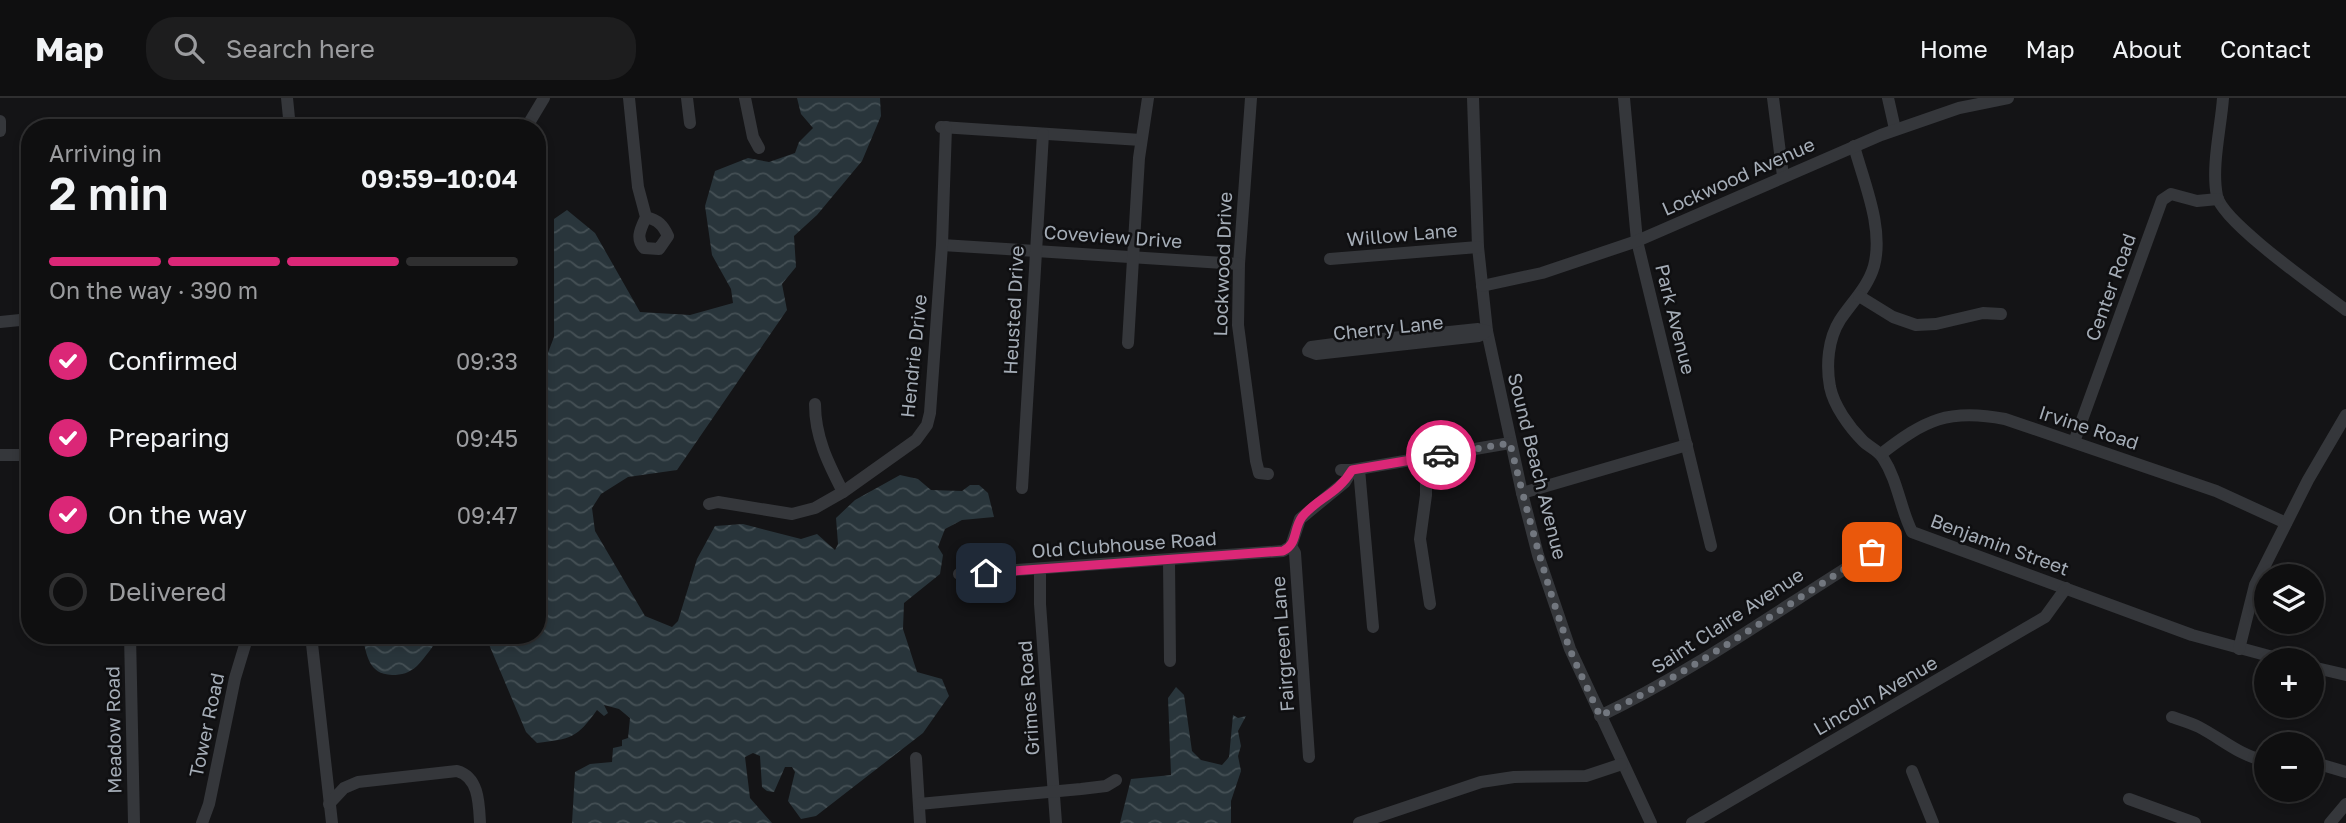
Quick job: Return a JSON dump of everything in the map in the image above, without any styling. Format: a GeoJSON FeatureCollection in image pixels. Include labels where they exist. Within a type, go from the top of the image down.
{"type":"FeatureCollection","features":[{"type":"Feature","properties":{"kind":"street"},"geometry":{"type":"LineString","coordinates":[[287,98],[289,119]]}},
{"type":"Feature","properties":{"kind":"street"},"geometry":{"type":"LineString","coordinates":[[531,119],[544,98]]}},
{"type":"Feature","properties":{"kind":"street"},"geometry":{"type":"LineString","coordinates":[[629,98],[638,187],[646,217]]}},
{"type":"Feature","properties":{"kind":"street"},"geometry":{"type":"LineString","coordinates":[[687,98],[690,123]]}},
{"type":"Feature","properties":{"kind":"street"},"geometry":{"type":"LineString","coordinates":[[745,98],[753,136],[759,148]]}},
{"type":"Feature","properties":{"kind":"street"},"geometry":{"type":"LineString","coordinates":[[1128,343],[1141,140],[1149,98]]}},
{"type":"Feature","properties":{"kind":"street","name":"Lockwood Drive"},"geometry":{"type":"LineString","coordinates":[[1251,98],[1239,264],[1238,344],[1264,474]]}},
{"type":"Feature","properties":{"kind":"street","name":"Sound Beach Avenue"},"geometry":{"type":"LineString","coordinates":[[1473,98],[1478,247],[1487,331],[1522,494],[1538,555],[1564,631],[1600,716],[1651,823]]}},
{"type":"Feature","properties":{"kind":"street","name":"Park Avenue"},"geometry":{"type":"LineString","coordinates":[[1624,98],[1637,241],[1712,546]]}},
{"type":"Feature","properties":{"kind":"street"},"geometry":{"type":"LineString","coordinates":[[1773,98],[1783,176]]}},
{"type":"Feature","properties":{"kind":"street"},"geometry":{"type":"LineString","coordinates":[[1888,98],[1895,129]]}},
{"type":"Feature","properties":{"kind":"street","name":"Lockwood Avenue"},"geometry":{"type":"LineString","coordinates":[[1482,286],[1542,273],[1637,241],[1895,129],[1959,108],[2008,98]]}},
{"type":"Feature","properties":{"kind":"street"},"geometry":{"type":"LineString","coordinates":[[2223,98],[2216,172],[2218,199],[2224,211],[2346,310]]}},
{"type":"Feature","properties":{"kind":"street"},"geometry":{"type":"LineString","coordinates":[[0,121],[0,131]]}},
{"type":"Feature","properties":{"kind":"street","name":"Hendrie Drive"},"geometry":{"type":"LineString","coordinates":[[709,505],[718,502],[793,513],[815,508],[843,492],[916,440],[927,425],[931,401],[942,245],[944,127],[1042,134]]}},
{"type":"Feature","properties":{"kind":"street"},"geometry":{"type":"LineString","coordinates":[[1042,134],[1141,140]]}},
{"type":"Feature","properties":{"kind":"street","name":"Heusted Drive"},"geometry":{"type":"LineString","coordinates":[[1022,488],[1042,134]]}},
{"type":"Feature","properties":{"kind":"street","name":"Benjamin Street"},"geometry":{"type":"LineString","coordinates":[[1854,146],[1876,234],[1876,252],[1873,269],[1859,296],[1838,323],[1829,347],[1830,387],[1835,402],[1863,442],[1881,454],[1891,472],[1912,532],[2192,635],[2254,653]]}},
{"type":"Feature","properties":{"kind":"street","name":"Center Road"},"geometry":{"type":"LineString","coordinates":[[2074,442],[2162,200],[2171,194],[2197,201],[2218,199]]}},
{"type":"Feature","properties":{"kind":"street","name":"Coveview Drive"},"geometry":{"type":"LineString","coordinates":[[942,245],[1239,264]]}},
{"type":"Feature","properties":{"kind":"street","name":"Willow Lane"},"geometry":{"type":"LineString","coordinates":[[1330,259],[1478,247]]}},
{"type":"Feature","properties":{"kind":"street"},"geometry":{"type":"LineString","coordinates":[[1859,296],[1893,317],[1916,325],[1936,324],[1983,313],[2001,314]]}},
{"type":"Feature","properties":{"kind":"street"},"geometry":{"type":"LineString","coordinates":[[0,323],[21,320]]}},
{"type":"Feature","properties":{"kind":"street","name":"Cherry Lane"},"geometry":{"type":"LineString","coordinates":[[1478,329],[1487,331],[1479,336],[1316,354],[1308,351],[1311,347],[1334,344],[1478,329]]}},
{"type":"Feature","properties":{"kind":"street"},"geometry":{"type":"LineString","coordinates":[[815,404],[820,444],[843,492]]}},
{"type":"Feature","properties":{"kind":"street","name":"Irvine Road"},"geometry":{"type":"LineString","coordinates":[[1881,454],[1921,426],[1941,418],[1958,414],[2004,419],[2216,491],[2286,523]]}},
{"type":"Feature","properties":{"kind":"street"},"geometry":{"type":"LineString","coordinates":[[2239,649],[2255,585],[2346,415]]}},
{"type":"Feature","properties":{"kind":"street"},"geometry":{"type":"LineString","coordinates":[[1351,469],[1510,443]]}},
{"type":"Feature","properties":{"kind":"street"},"geometry":{"type":"LineString","coordinates":[[1522,494],[1687,446]]}},
{"type":"Feature","properties":{"kind":"street"},"geometry":{"type":"LineString","coordinates":[[0,455],[21,455]]}},
{"type":"Feature","properties":{"kind":"street"},"geometry":{"type":"LineString","coordinates":[[1422,458],[1426,495],[1420,539],[1430,604]]}},
{"type":"Feature","properties":{"kind":"street"},"geometry":{"type":"LineString","coordinates":[[1291,546],[1300,519],[1345,482],[1351,469]]}},
{"type":"Feature","properties":{"kind":"street"},"geometry":{"type":"LineString","coordinates":[[1351,469],[1373,627]]}},
{"type":"Feature","properties":{"kind":"street","name":"Old Clubhouse Road"},"geometry":{"type":"LineString","coordinates":[[959,574],[1169,561],[1283,551],[1291,546]]}},
{"type":"Feature","properties":{"kind":"street","name":"Fairgreen Lane"},"geometry":{"type":"LineString","coordinates":[[1291,546],[1295,553],[1309,757]]}},
{"type":"Feature","properties":{"kind":"street","name":"Saint Claire Avenue"},"geometry":{"type":"LineString","coordinates":[[1600,716],[1648,693],[1693,666],[1872,552]]}},
{"type":"Feature","properties":{"kind":"street"},"geometry":{"type":"LineString","coordinates":[[1169,561],[1170,661]]}},
{"type":"Feature","properties":{"kind":"street","name":"Grimes Road"},"geometry":{"type":"LineString","coordinates":[[1040,570],[1040,604],[1056,823]]}},
{"type":"Feature","properties":{"kind":"street","name":"Lincoln Avenue"},"geometry":{"type":"LineString","coordinates":[[1692,823],[2045,617],[2066,588]]}},
{"type":"Feature","properties":{"kind":"street","name":"Meadow Road"},"geometry":{"type":"LineString","coordinates":[[130,644],[134,823]]}},
{"type":"Feature","properties":{"kind":"street","name":"Tower Road"},"geometry":{"type":"LineString","coordinates":[[202,823],[209,804],[235,678],[245,644]]}},
{"type":"Feature","properties":{"kind":"street"},"geometry":{"type":"LineString","coordinates":[[312,644],[332,823]]}},
{"type":"Feature","properties":{"kind":"street"},"geometry":{"type":"LineString","coordinates":[[2324,670],[2346,675]]}},
{"type":"Feature","properties":{"kind":"street"},"geometry":{"type":"LineString","coordinates":[[2172,717],[2199,727],[2224,744],[2254,758]]}},
{"type":"Feature","properties":{"kind":"street"},"geometry":{"type":"LineString","coordinates":[[916,758],[920,823]]}},
{"type":"Feature","properties":{"kind":"street"},"geometry":{"type":"LineString","coordinates":[[1359,823],[1481,782],[1514,778],[1586,776],[1622,764]]}},
{"type":"Feature","properties":{"kind":"street"},"geometry":{"type":"LineString","coordinates":[[2324,766],[2346,772]]}},
{"type":"Feature","properties":{"kind":"street"},"geometry":{"type":"LineString","coordinates":[[326,769],[339,777],[358,782]]}},
{"type":"Feature","properties":{"kind":"street"},"geometry":{"type":"LineString","coordinates":[[329,804],[344,788],[358,782],[448,771],[464,773],[475,788],[481,823]]}},
{"type":"Feature","properties":{"kind":"street"},"geometry":{"type":"LineString","coordinates":[[1912,771],[1933,823]]}},
{"type":"Feature","properties":{"kind":"street"},"geometry":{"type":"LineString","coordinates":[[919,804],[1106,786],[1116,780]]}},
{"type":"Feature","properties":{"kind":"street"},"geometry":{"type":"LineString","coordinates":[[2129,799],[2195,823]]}},
{"type":"Feature","properties":{"kind":"street"},"geometry":{"type":"LineString","coordinates":[[2330,823],[2346,804]]}},
{"type":"Feature","properties":{"kind":"water"},"geometry":{"type":"Polygon","coordinates":[[[797,98],[880,98],[881,116],[862,161],[817,215],[794,236],[796,267],[782,284],[787,310],[677,470],[628,477],[601,494],[592,508],[595,531],[645,616],[672,627],[678,621],[697,559],[715,526],[743,524],[801,539],[817,534],[835,550],[838,544],[836,518],[855,500],[900,475],[918,479],[931,490],[962,491],[970,485],[979,485],[988,493],[994,517],[962,520],[945,529],[938,547],[943,555],[940,574],[904,603],[903,629],[917,672],[942,679],[949,696],[923,733],[816,816],[801,819],[788,801],[795,772],[792,767],[785,767],[774,792],[762,787],[760,756],[753,753],[745,757],[750,798],[772,823],[572,823],[575,772],[590,764],[612,762],[613,748],[622,746],[622,740],[628,738],[630,718],[619,709],[604,705],[608,713],[604,716],[597,710],[572,736],[537,743],[526,732],[489,644],[546,644],[546,358],[554,337],[554,219],[567,210],[595,233],[640,312],[690,315],[733,303],[731,289],[712,255],[705,206],[715,171],[748,158],[769,162],[795,153],[799,142],[813,128],[801,114],[797,98]]]}},
{"type":"Feature","properties":{"kind":"water"},"geometry":{"type":"Polygon","coordinates":[[[364,644],[435,644],[414,668],[399,675],[378,671],[367,656],[364,644]]]}},
{"type":"Feature","properties":{"kind":"water"},"geometry":{"type":"Polygon","coordinates":[[[1176,687],[1184,695],[1192,751],[1201,760],[1222,765],[1229,757],[1233,715],[1238,718],[1246,716],[1238,731],[1241,771],[1231,801],[1231,823],[1120,823],[1131,779],[1171,775],[1168,698],[1176,687]]]}},
{"type":"Feature","properties":{"kind":"way so far"},"geometry":{"type":"LineString","coordinates":[[1441,455],[1510,443],[1548,586],[1570,649],[1600,716],[1648,693],[1704,660],[1872,552]]}},
{"type":"Feature","properties":{"kind":"route"},"geometry":{"type":"LineString","coordinates":[[986,573],[1283,551],[1294,541],[1300,519],[1345,482],[1352,470],[1441,455]]}}]}
